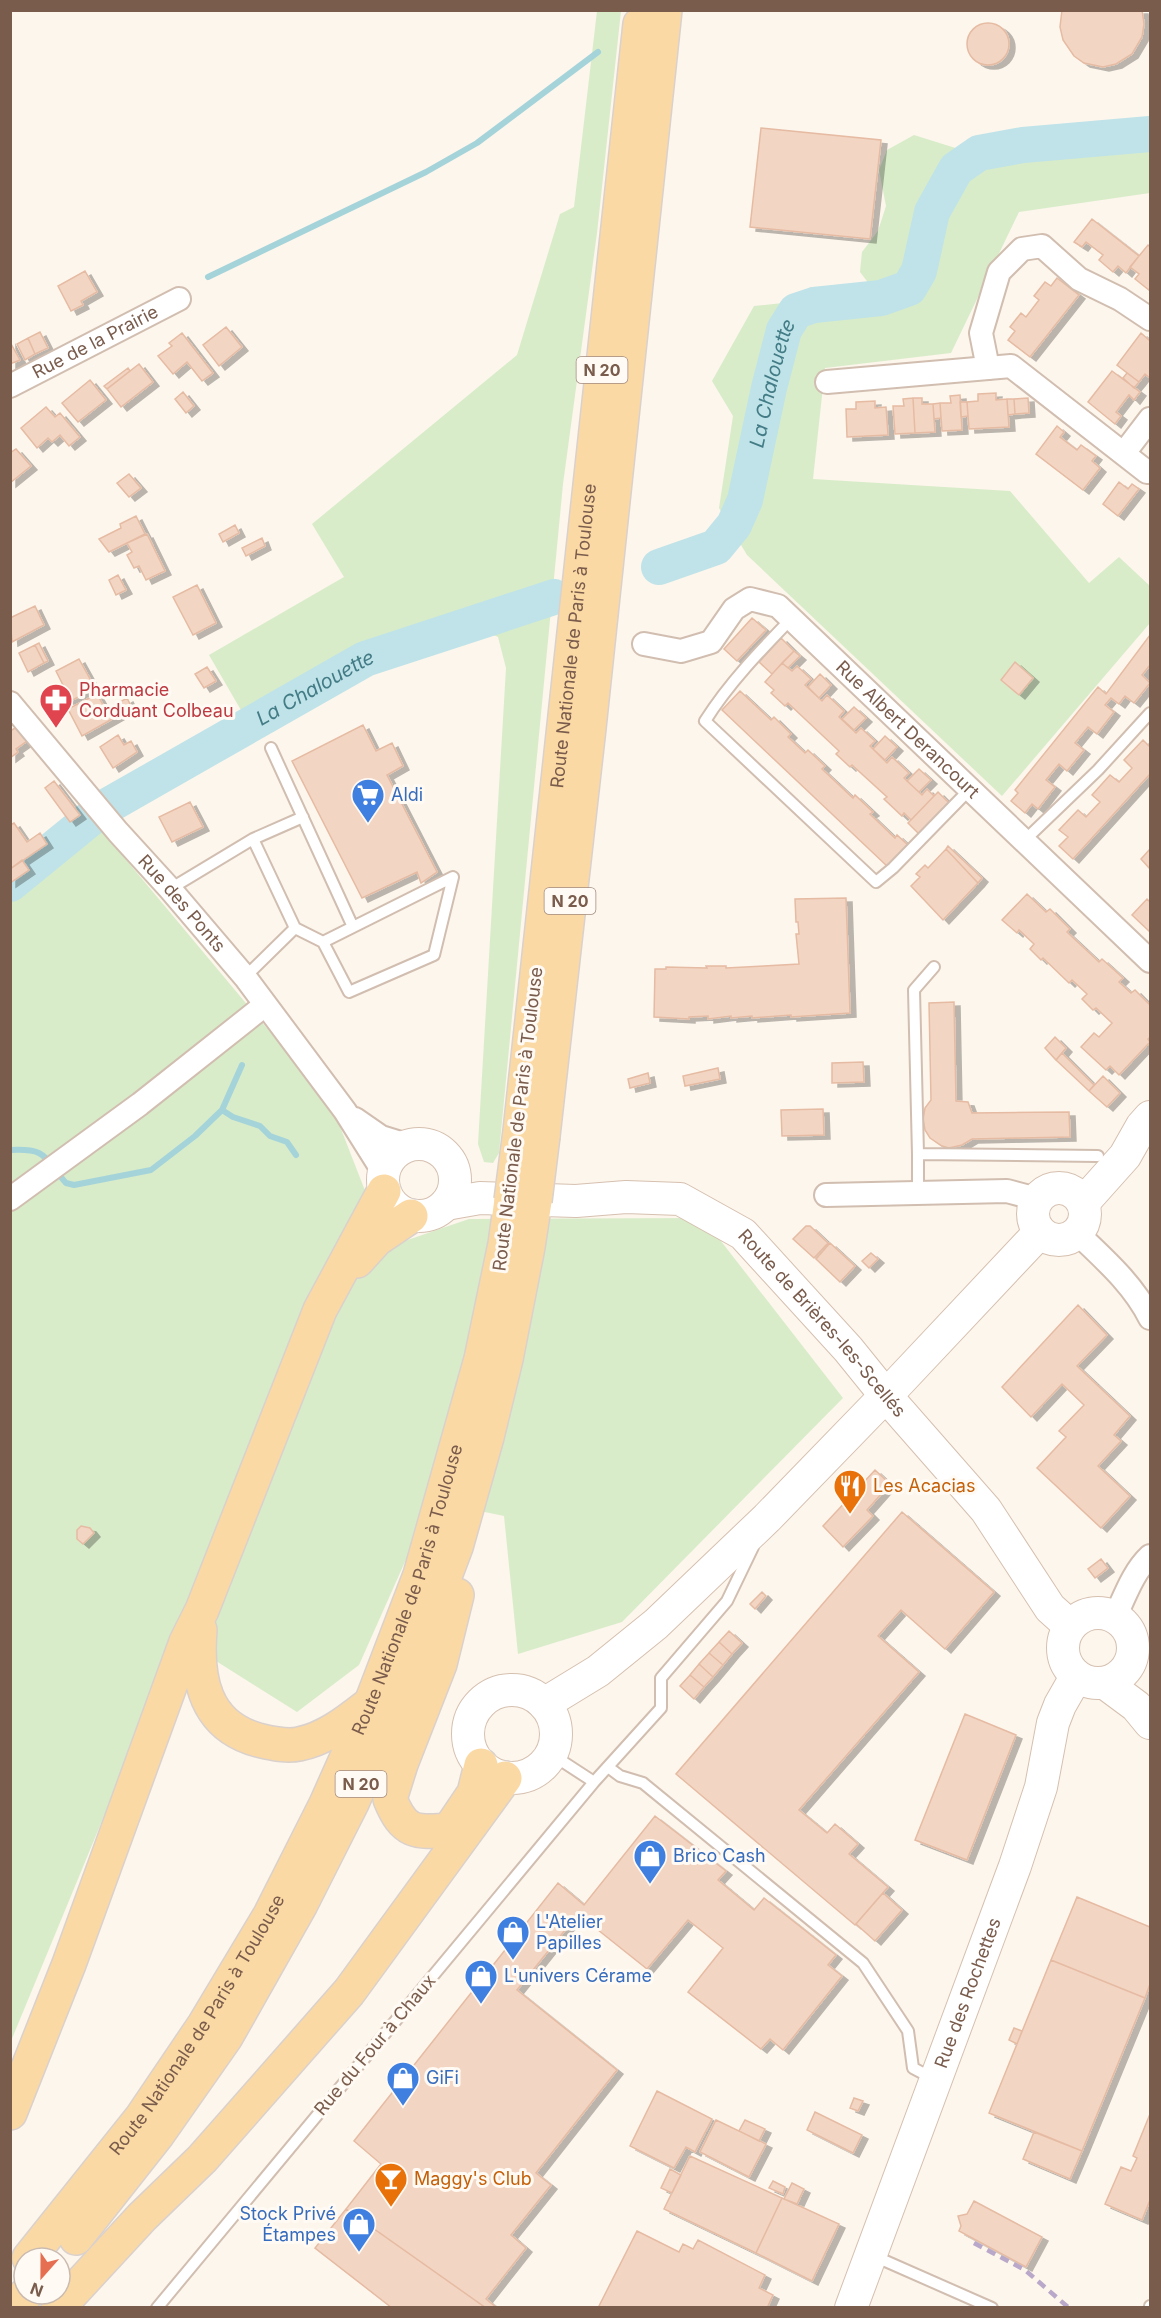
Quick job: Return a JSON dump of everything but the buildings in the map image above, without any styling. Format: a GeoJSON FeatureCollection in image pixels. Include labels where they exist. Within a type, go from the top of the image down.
{"type":"FeatureCollection","features":[{"type":"Feature","properties":{"kind":"main road","name":"Route Nationale de Paris à Toulouse"},"geometry":{"type":"LineString","coordinates":[[532,1133],[642,10]]}},
{"type":"Feature","properties":{"kind":"main road","name":"Route Nationale de Paris à Toulouse"},"geometry":{"type":"LineString","coordinates":[[69,2246],[158,2133],[226,2037],[300,1906],[352,1803],[405,1685],[456,1547],[507,1359],[516,1245],[589,728],[665,10]]}},
{"type":"Feature","properties":{"kind":"main road"},"geometry":{"type":"LineString","coordinates":[[1062,1197],[1110,1143],[1146,1122]]}},
{"type":"Feature","properties":{"kind":"main road"},"geometry":{"type":"LineString","coordinates":[[1062,1197],[1085,1218],[1077,1233],[1072,1237],[1052,1239],[1040,1232],[1033,1219],[1033,1211],[1062,1197],[1125,1156],[1146,1122]]}},
{"type":"Feature","properties":{"kind":"main road"},"geometry":{"type":"LineString","coordinates":[[10,2113],[69,1964],[186,1642],[202,1610],[320,1310],[384,1182],[393,1155],[410,1146],[422,1144],[438,1151],[451,1164],[450,1190],[430,1215],[411,1216],[394,1207],[384,1182]]}},
{"type":"Feature","properties":{"kind":"main road","name":"Route de Brières-les-Scellés"},"geometry":{"type":"LineString","coordinates":[[450,1190],[480,1198],[576,1201],[626,1197],[680,1200],[743,1234],[848,1349],[986,1510],[1050,1608],[1070,1626]]}},
{"type":"Feature","properties":{"kind":"main road"},"geometry":{"type":"LineString","coordinates":[[335,1284],[377,1239],[411,1216]]}},
{"type":"Feature","properties":{"kind":"main road"},"geometry":{"type":"LineString","coordinates":[[544,1704],[598,1671],[656,1624],[767,1518],[886,1396],[1040,1232]]}},
{"type":"Feature","properties":{"kind":"main road","name":"Route Nationale de Paris à Toulouse"},"geometry":{"type":"LineString","coordinates":[[39,2246],[141,2118],[204,2025],[270,1915],[326,1804],[371,1703],[420,1575],[516,1245]]}},
{"type":"Feature","properties":{"kind":"main road"},"geometry":{"type":"LineString","coordinates":[[456,1547],[461,1579],[440,1664],[401,1764],[390,1799],[397,1816],[413,1830],[426,1832],[449,1830],[474,1793],[493,1771]]}},
{"type":"Feature","properties":{"kind":"main road"},"geometry":{"type":"LineString","coordinates":[[202,1610],[198,1650],[199,1671],[208,1701],[224,1723],[247,1737],[273,1744],[298,1744],[341,1726],[371,1703]]}},
{"type":"Feature","properties":{"kind":"main road"},"geometry":{"type":"LineString","coordinates":[[1104,1675],[1132,1656],[1131,1636],[1115,1617],[1100,1613],[1090,1614],[1081,1617],[1070,1626],[1063,1640],[1064,1660],[1104,1675],[1149,1706]]}},
{"type":"Feature","properties":{"kind":"main road","name":"Rue des Rochettes"},"geometry":{"type":"LineString","coordinates":[[851,2307],[1015,1866],[1041,1786],[1053,1723],[1060,1705],[1104,1675]]}},
{"type":"Feature","properties":{"kind":"main road"},"geometry":{"type":"LineString","coordinates":[[506,1690],[520,1690],[533,1695],[552,1715],[556,1728],[556,1741],[551,1754],[543,1765],[519,1778],[493,1771],[470,1747],[468,1726],[473,1714],[481,1702],[493,1694],[506,1690]]}},
{"type":"Feature","properties":{"kind":"main road"},"geometry":{"type":"LineString","coordinates":[[58,2307],[142,2217],[202,2159],[349,1992],[493,1771]]}},
{"type":"Feature","properties":{"kind":"street"},"geometry":{"type":"LineString","coordinates":[[988,368],[981,333],[999,272],[1022,249],[1042,246],[1079,279],[1120,299],[1150,319]]}},
{"type":"Feature","properties":{"kind":"street","name":"Rue de la Prairie"},"geometry":{"type":"LineString","coordinates":[[10,386],[180,299]]}},
{"type":"Feature","properties":{"kind":"street"},"geometry":{"type":"LineString","coordinates":[[827,382],[1011,366],[1147,471]]}},
{"type":"Feature","properties":{"kind":"street"},"geometry":{"type":"LineString","coordinates":[[1124,453],[1150,419]]}},
{"type":"Feature","properties":{"kind":"street","name":"Rue Albert Derancourt"},"geometry":{"type":"LineString","coordinates":[[644,644],[681,651],[711,642],[734,609],[750,599],[778,606],[1150,961]]}},
{"type":"Feature","properties":{"kind":"street","name":"Rue des Ponts"},"geometry":{"type":"LineString","coordinates":[[10,703],[91,801],[170,889],[244,977],[345,1112],[384,1182]]}},
{"type":"Feature","properties":{"kind":"street"},"geometry":{"type":"LineString","coordinates":[[10,1199],[140,1104],[265,1005]]}},
{"type":"Feature","properties":{"kind":"street","name":"Rue des Ponts"},"geometry":{"type":"LineString","coordinates":[[345,1112],[381,1137],[410,1146]]}},
{"type":"Feature","properties":{"kind":"street"},"geometry":{"type":"LineString","coordinates":[[826,1195],[1007,1191],[1062,1197]]}},
{"type":"Feature","properties":{"kind":"street"},"geometry":{"type":"LineString","coordinates":[[1077,1233],[1141,1299],[1150,1318]]}},
{"type":"Feature","properties":{"kind":"street"},"geometry":{"type":"LineString","coordinates":[[1115,1617],[1132,1581],[1150,1556]]}},
{"type":"Feature","properties":{"kind":"lane"},"geometry":{"type":"LineString","coordinates":[[791,619],[759,651],[717,702],[705,721],[876,882],[970,789]]}},
{"type":"Feature","properties":{"kind":"lane"},"geometry":{"type":"LineString","coordinates":[[1024,841],[1098,770],[1150,713]]}},
{"type":"Feature","properties":{"kind":"lane"},"geometry":{"type":"LineString","coordinates":[[271,748],[353,927]]}},
{"type":"Feature","properties":{"kind":"lane"},"geometry":{"type":"LineString","coordinates":[[170,889],[253,840],[303,817]]}},
{"type":"Feature","properties":{"kind":"lane"},"geometry":{"type":"LineString","coordinates":[[253,840],[295,928],[323,942],[349,992],[434,955],[453,877],[323,942]]}},
{"type":"Feature","properties":{"kind":"lane"},"geometry":{"type":"LineString","coordinates":[[244,977],[295,928]]}},
{"type":"Feature","properties":{"kind":"lane"},"geometry":{"type":"LineString","coordinates":[[918,1194],[914,990],[934,967]]}},
{"type":"Feature","properties":{"kind":"lane"},"geometry":{"type":"LineString","coordinates":[[918,1154],[1098,1156]]}},
{"type":"Feature","properties":{"kind":"lane","name":"Rue du Four à Chaux"},"geometry":{"type":"LineString","coordinates":[[157,2307],[594,1782],[661,1708],[661,1678],[727,1601],[767,1518]]}},
{"type":"Feature","properties":{"kind":"lane"},"geometry":{"type":"LineString","coordinates":[[551,1754],[594,1782]]}},
{"type":"Feature","properties":{"kind":"lane"},"geometry":{"type":"LineString","coordinates":[[608,1767],[620,1776],[643,1784],[863,1964],[908,2031],[912,2068],[935,2079]]}},
{"type":"Feature","properties":{"kind":"lane"},"geometry":{"type":"LineString","coordinates":[[871,2255],[992,2307]]}},
{"type":"Feature","properties":{"kind":"green space"},"geometry":{"type":"Polygon","coordinates":[[[597,11],[621,11],[597,233],[563,484],[499,1153],[493,1163],[484,1162],[478,1144],[506,668],[498,637],[448,615],[256,736],[209,655],[344,577],[312,524],[517,355],[560,214],[574,207],[597,11]]]}},
{"type":"Feature","properties":{"kind":"green space"},"geometry":{"type":"Polygon","coordinates":[[[1150,128],[1150,193],[1019,212],[951,353],[825,368],[813,479],[1010,491],[1089,583],[1119,557],[1150,586],[1150,623],[1002,796],[747,555],[719,508],[733,416],[712,381],[754,306],[876,293],[860,272],[862,252],[878,231],[886,206],[879,170],[887,150],[914,135],[965,151],[999,138],[1150,128]]]}},
{"type":"Feature","properties":{"kind":"green space"},"geometry":{"type":"Polygon","coordinates":[[[102,831],[332,1106],[387,1247],[469,1219],[703,1218],[843,1398],[622,1622],[518,1654],[504,1516],[432,1501],[359,1665],[297,1712],[178,1637],[11,2041],[11,896],[102,831]]]}},
{"type":"Feature","properties":{"kind":"waterway"},"geometry":{"type":"LineString","coordinates":[[208,277],[426,172],[477,143],[598,52]]}},
{"type":"Feature","properties":{"kind":"waterway","name":"La Chalouette"},"geometry":{"type":"LineString","coordinates":[[659,567],[716,547],[734,525],[745,500],[784,330],[796,311],[814,305],[881,298],[909,288],[919,271],[932,212],[956,169],[979,153],[1023,145],[1150,134]]}},
{"type":"Feature","properties":{"kind":"waterway","name":"La Chalouette"},"geometry":{"type":"LineString","coordinates":[[10,884],[102,809],[365,659],[554,597]]}},
{"type":"Feature","properties":{"kind":"waterway"},"geometry":{"type":"LineString","coordinates":[[10,1150],[32,1151],[44,1156],[66,1183],[74,1185],[151,1170],[195,1136],[222,1110],[242,1065]]}},
{"type":"Feature","properties":{"kind":"waterway"},"geometry":{"type":"LineString","coordinates":[[222,1110],[233,1117],[260,1126],[270,1136],[287,1142],[296,1155]]}},
{"type":"Feature","properties":{"kind":"railway"},"geometry":{"type":"LineString","coordinates":[[974,2243],[1025,2270],[1069,2308]]}},
{"type":"Feature","properties":{"kind":"place","name":"Pharmacie Corduant Colbeau"},"geometry":{"type":"Point","coordinates":[56,729]}},
{"type":"Feature","properties":{"kind":"place","name":"Aldi"},"geometry":{"type":"Point","coordinates":[368,824]}},
{"type":"Feature","properties":{"kind":"place","name":"Les Acacias"},"geometry":{"type":"Point","coordinates":[850,1515]}},
{"type":"Feature","properties":{"kind":"place","name":"Brico Cash"},"geometry":{"type":"Point","coordinates":[650,1885]}},
{"type":"Feature","properties":{"kind":"place","name":"L'Atelier Papilles"},"geometry":{"type":"Point","coordinates":[513,1961]}},
{"type":"Feature","properties":{"kind":"place","name":"L'univers Cérame"},"geometry":{"type":"Point","coordinates":[481,2005]}},
{"type":"Feature","properties":{"kind":"place","name":"GiFi"},"geometry":{"type":"Point","coordinates":[403,2107]}},
{"type":"Feature","properties":{"kind":"place","name":"Maggy's Club"},"geometry":{"type":"Point","coordinates":[391,2208]}},
{"type":"Feature","properties":{"kind":"place","name":"Stock Privé Étampes"},"geometry":{"type":"Point","coordinates":[359,2253]}}]}
